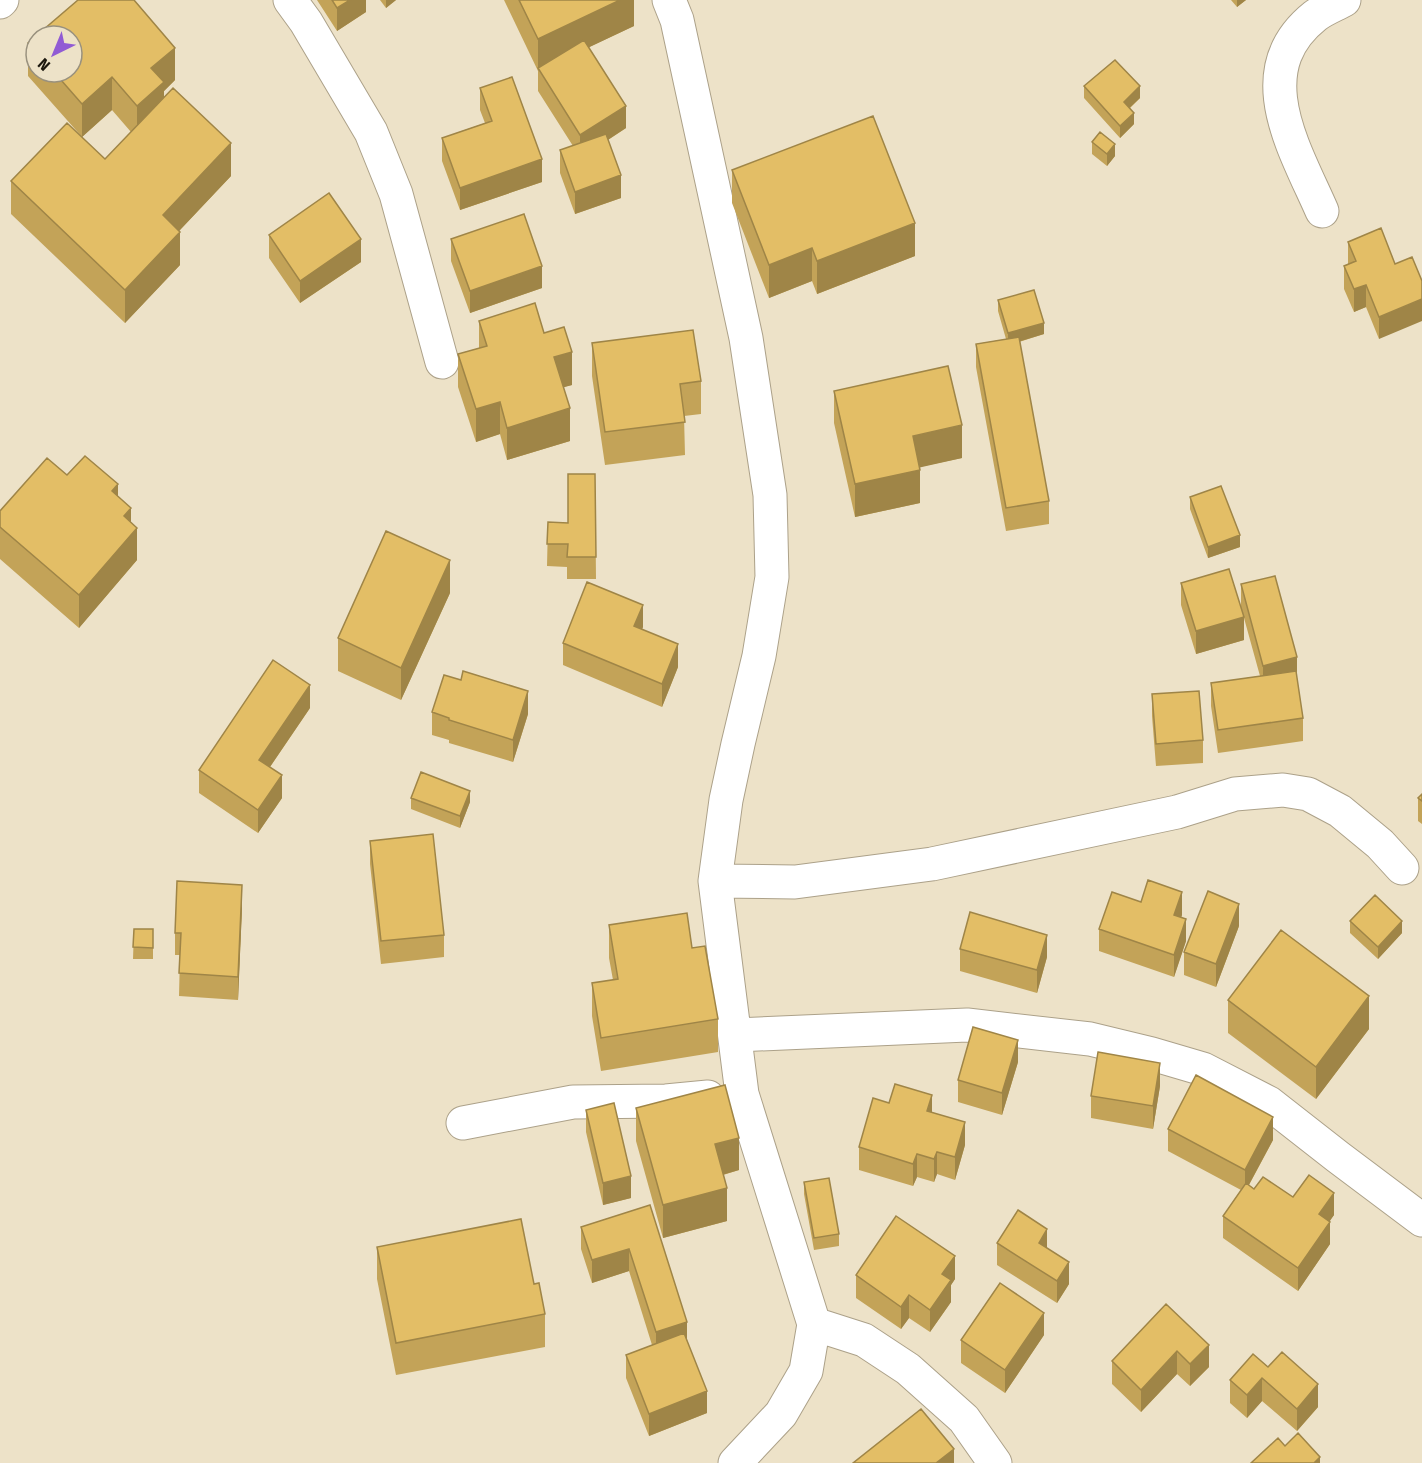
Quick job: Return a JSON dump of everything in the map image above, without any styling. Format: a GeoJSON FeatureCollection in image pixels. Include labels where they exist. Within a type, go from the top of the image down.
{"type":"FeatureCollection","features":[{"type":"Feature","properties":{"kind":"street"},"geometry":{"type":"LineString","coordinates":[[290,0],[312,32],[371,132],[396,194],[442,362]]}},
{"type":"Feature","properties":{"kind":"street"},"geometry":{"type":"LineString","coordinates":[[669,0],[677,20],[746,338],[770,495],[772,577],[759,656],[726,800],[715,881],[742,1094],[814,1324],[806,1371],[781,1414],[735,1463]]}},
{"type":"Feature","properties":{"kind":"street"},"geometry":{"type":"LineString","coordinates":[[1322,211],[1286,130],[1280,106],[1280,75],[1294,39],[1316,16],[1344,0]]}},
{"type":"Feature","properties":{"kind":"street"},"geometry":{"type":"LineString","coordinates":[[715,881],[795,882],[932,864],[1177,812],[1235,794],[1283,790],[1308,794],[1340,810],[1380,844],[1402,868]]}},
{"type":"Feature","properties":{"kind":"street"},"geometry":{"type":"LineString","coordinates":[[736,1035],[967,1025],[1090,1039],[1152,1054],[1203,1069],[1269,1103],[1338,1158],[1420,1213]]}},
{"type":"Feature","properties":{"kind":"street"},"geometry":{"type":"LineString","coordinates":[[463,1123],[573,1102],[666,1101],[742,1094]]}},
{"type":"Feature","properties":{"kind":"street"},"geometry":{"type":"LineString","coordinates":[[814,1324],[864,1340],[908,1369],[964,1419],[995,1463]]}},
{"type":"Feature","properties":{"kind":"building"},"geometry":{"type":"Polygon","coordinates":[[[78,0],[134,0],[175,48],[151,68],[164,82],[137,106],[112,77],[82,104],[64,84],[84,84],[84,24],[50,24],[78,0]]]}},
{"type":"Feature","properties":{"kind":"building"},"geometry":{"type":"Polygon","coordinates":[[[332,0],[350,0],[337,8],[332,0]]]}},
{"type":"Feature","properties":{"kind":"building"},"geometry":{"type":"Polygon","coordinates":[[[519,0],[620,0],[538,39],[519,0]]]}},
{"type":"Feature","properties":{"kind":"building"},"geometry":{"type":"Polygon","coordinates":[[[584,40],[626,106],[580,135],[538,68],[584,40]]]}},
{"type":"Feature","properties":{"kind":"building"},"geometry":{"type":"Polygon","coordinates":[[[1115,60],[1140,86],[1124,102],[1134,113],[1120,126],[1084,86],[1115,60]]]}},
{"type":"Feature","properties":{"kind":"building"},"geometry":{"type":"Polygon","coordinates":[[[512,77],[542,159],[460,188],[442,138],[492,121],[480,88],[512,77]]]}},
{"type":"Feature","properties":{"kind":"building"},"geometry":{"type":"Polygon","coordinates":[[[173,88],[231,143],[163,215],[180,232],[125,290],[11,181],[67,123],[105,159],[173,88]]]}},
{"type":"Feature","properties":{"kind":"building"},"geometry":{"type":"Polygon","coordinates":[[[873,116],[915,223],[817,261],[812,248],[769,265],[732,170],[873,116]]]}},
{"type":"Feature","properties":{"kind":"building"},"geometry":{"type":"Polygon","coordinates":[[[1100,132],[1115,144],[1107,154],[1092,142],[1100,132]]]}},
{"type":"Feature","properties":{"kind":"building"},"geometry":{"type":"Polygon","coordinates":[[[606,134],[621,175],[575,192],[560,150],[606,134]]]}},
{"type":"Feature","properties":{"kind":"building"},"geometry":{"type":"Polygon","coordinates":[[[329,193],[361,239],[300,281],[269,235],[329,193]]]}},
{"type":"Feature","properties":{"kind":"building"},"geometry":{"type":"Polygon","coordinates":[[[524,214],[542,266],[470,291],[451,239],[524,214]]]}},
{"type":"Feature","properties":{"kind":"building"},"geometry":{"type":"Polygon","coordinates":[[[1381,228],[1395,264],[1412,257],[1422,281],[1422,299],[1379,317],[1366,285],[1354,289],[1344,266],[1356,261],[1348,242],[1381,228]]]}},
{"type":"Feature","properties":{"kind":"building"},"geometry":{"type":"Polygon","coordinates":[[[1034,290],[1044,323],[1008,333],[998,300],[1034,290]]]}},
{"type":"Feature","properties":{"kind":"building"},"geometry":{"type":"Polygon","coordinates":[[[535,303],[544,333],[564,327],[572,352],[554,357],[570,408],[507,428],[500,402],[476,409],[458,354],[487,346],[479,321],[535,303]]]}},
{"type":"Feature","properties":{"kind":"building"},"geometry":{"type":"Polygon","coordinates":[[[693,330],[701,381],[680,384],[685,422],[605,432],[592,343],[693,330]]]}},
{"type":"Feature","properties":{"kind":"building"},"geometry":{"type":"Polygon","coordinates":[[[1019,337],[1049,501],[1006,508],[976,344],[1019,337]]]}},
{"type":"Feature","properties":{"kind":"building"},"geometry":{"type":"Polygon","coordinates":[[[948,366],[962,425],[913,436],[920,470],[855,484],[834,391],[948,366]]]}},
{"type":"Feature","properties":{"kind":"building"},"geometry":{"type":"Polygon","coordinates":[[[85,456],[118,484],[112,491],[131,508],[124,516],[137,528],[79,595],[0,527],[0,511],[47,458],[67,475],[85,456]]]}},
{"type":"Feature","properties":{"kind":"building"},"geometry":{"type":"Polygon","coordinates":[[[568,474],[595,474],[596,557],[567,557],[568,544],[547,544],[548,522],[568,523],[568,474]]]}},
{"type":"Feature","properties":{"kind":"building"},"geometry":{"type":"Polygon","coordinates":[[[1221,486],[1240,535],[1208,547],[1190,497],[1221,486]]]}},
{"type":"Feature","properties":{"kind":"building"},"geometry":{"type":"Polygon","coordinates":[[[386,531],[450,560],[401,668],[338,638],[386,531]]]}},
{"type":"Feature","properties":{"kind":"building"},"geometry":{"type":"Polygon","coordinates":[[[1229,569],[1244,617],[1196,631],[1181,583],[1229,569]]]}},
{"type":"Feature","properties":{"kind":"building"},"geometry":{"type":"Polygon","coordinates":[[[1275,576],[1297,657],[1263,666],[1241,584],[1275,576]]]}},
{"type":"Feature","properties":{"kind":"building"},"geometry":{"type":"Polygon","coordinates":[[[587,582],[643,605],[634,626],[678,644],[662,684],[563,643],[587,582]]]}},
{"type":"Feature","properties":{"kind":"building"},"geometry":{"type":"Polygon","coordinates":[[[273,660],[310,685],[259,760],[282,775],[258,810],[199,770],[273,660]]]}},
{"type":"Feature","properties":{"kind":"building"},"geometry":{"type":"Polygon","coordinates":[[[463,671],[528,691],[513,740],[449,720],[449,718],[432,712],[444,675],[461,680],[463,671]]]}},
{"type":"Feature","properties":{"kind":"building"},"geometry":{"type":"Polygon","coordinates":[[[1296,671],[1303,718],[1218,730],[1211,683],[1296,671]]]}},
{"type":"Feature","properties":{"kind":"building"},"geometry":{"type":"Polygon","coordinates":[[[1199,691],[1203,740],[1156,744],[1152,694],[1199,691]]]}},
{"type":"Feature","properties":{"kind":"building"},"geometry":{"type":"Polygon","coordinates":[[[421,772],[470,791],[460,816],[411,798],[421,772]]]}},
{"type":"Feature","properties":{"kind":"building"},"geometry":{"type":"Polygon","coordinates":[[[433,834],[444,935],[381,941],[370,841],[433,834]]]}},
{"type":"Feature","properties":{"kind":"building"},"geometry":{"type":"Polygon","coordinates":[[[1148,880],[1182,892],[1174,915],[1186,919],[1174,955],[1099,929],[1112,892],[1141,902],[1148,880]]]}},
{"type":"Feature","properties":{"kind":"building"},"geometry":{"type":"Polygon","coordinates":[[[177,881],[242,885],[238,977],[179,973],[181,933],[175,933],[177,881]]]}},
{"type":"Feature","properties":{"kind":"building"},"geometry":{"type":"Polygon","coordinates":[[[1208,891],[1239,904],[1216,964],[1184,952],[1208,891]]]}},
{"type":"Feature","properties":{"kind":"building"},"geometry":{"type":"Polygon","coordinates":[[[1375,895],[1402,921],[1378,947],[1350,921],[1375,895]]]}},
{"type":"Feature","properties":{"kind":"building"},"geometry":{"type":"Polygon","coordinates":[[[970,912],[1047,935],[1037,970],[960,949],[970,912]]]}},
{"type":"Feature","properties":{"kind":"building"},"geometry":{"type":"Polygon","coordinates":[[[687,913],[692,948],[705,946],[718,1019],[601,1038],[592,983],[618,979],[609,925],[687,913]]]}},
{"type":"Feature","properties":{"kind":"building"},"geometry":{"type":"Polygon","coordinates":[[[134,929],[153,929],[153,948],[133,947],[134,929]]]}},
{"type":"Feature","properties":{"kind":"building"},"geometry":{"type":"Polygon","coordinates":[[[1281,930],[1369,996],[1316,1067],[1228,1000],[1281,930]]]}},
{"type":"Feature","properties":{"kind":"building"},"geometry":{"type":"Polygon","coordinates":[[[973,1027],[1018,1040],[1002,1093],[958,1080],[973,1027]]]}},
{"type":"Feature","properties":{"kind":"building"},"geometry":{"type":"Polygon","coordinates":[[[1098,1052],[1160,1063],[1153,1106],[1091,1096],[1098,1052]]]}},
{"type":"Feature","properties":{"kind":"building"},"geometry":{"type":"Polygon","coordinates":[[[1196,1075],[1273,1117],[1245,1170],[1168,1129],[1196,1075]]]}},
{"type":"Feature","properties":{"kind":"building"},"geometry":{"type":"Polygon","coordinates":[[[895,1084],[932,1095],[927,1111],[965,1122],[955,1157],[937,1152],[934,1159],[917,1154],[913,1164],[859,1147],[873,1098],[889,1103],[895,1084]]]}},
{"type":"Feature","properties":{"kind":"building"},"geometry":{"type":"Polygon","coordinates":[[[725,1085],[739,1138],[715,1144],[727,1188],[663,1205],[636,1108],[725,1085]]]}},
{"type":"Feature","properties":{"kind":"building"},"geometry":{"type":"Polygon","coordinates":[[[614,1103],[631,1176],[603,1183],[586,1110],[614,1103]]]}},
{"type":"Feature","properties":{"kind":"building"},"geometry":{"type":"Polygon","coordinates":[[[1309,1175],[1334,1193],[1319,1214],[1330,1222],[1298,1268],[1223,1216],[1246,1183],[1254,1189],[1263,1177],[1293,1197],[1309,1175]]]}},
{"type":"Feature","properties":{"kind":"building"},"geometry":{"type":"Polygon","coordinates":[[[829,1178],[839,1234],[814,1238],[804,1182],[829,1178]]]}},
{"type":"Feature","properties":{"kind":"building"},"geometry":{"type":"Polygon","coordinates":[[[650,1205],[687,1322],[656,1332],[629,1249],[592,1260],[581,1227],[650,1205]]]}},
{"type":"Feature","properties":{"kind":"building"},"geometry":{"type":"Polygon","coordinates":[[[1018,1210],[1047,1229],[1039,1243],[1069,1262],[1057,1281],[997,1243],[1018,1210]]]}},
{"type":"Feature","properties":{"kind":"building"},"geometry":{"type":"Polygon","coordinates":[[[896,1216],[955,1256],[942,1274],[951,1280],[930,1310],[909,1295],[901,1307],[856,1275],[896,1216]]]}},
{"type":"Feature","properties":{"kind":"building"},"geometry":{"type":"Polygon","coordinates":[[[521,1219],[534,1284],[539,1283],[545,1314],[396,1343],[377,1247],[521,1219]]]}},
{"type":"Feature","properties":{"kind":"building"},"geometry":{"type":"Polygon","coordinates":[[[1000,1283],[1044,1313],[1005,1370],[961,1340],[1000,1283]]]}},
{"type":"Feature","properties":{"kind":"building"},"geometry":{"type":"Polygon","coordinates":[[[1166,1304],[1209,1345],[1190,1364],[1177,1351],[1141,1390],[1112,1361],[1166,1304]]]}},
{"type":"Feature","properties":{"kind":"building"},"geometry":{"type":"Polygon","coordinates":[[[684,1333],[707,1391],[649,1414],[626,1355],[684,1333]]]}},
{"type":"Feature","properties":{"kind":"building"},"geometry":{"type":"Polygon","coordinates":[[[1282,1352],[1318,1384],[1297,1409],[1262,1378],[1247,1395],[1230,1380],[1253,1354],[1268,1367],[1282,1352]]]}},
{"type":"Feature","properties":{"kind":"building"},"geometry":{"type":"Polygon","coordinates":[[[921,1409],[954,1449],[936,1463],[853,1463],[921,1409]]]}},
{"type":"Feature","properties":{"kind":"building"},"geometry":{"type":"Polygon","coordinates":[[[1298,1433],[1320,1457],[1314,1463],[1251,1463],[1278,1438],[1285,1446],[1298,1433]]]}}]}
